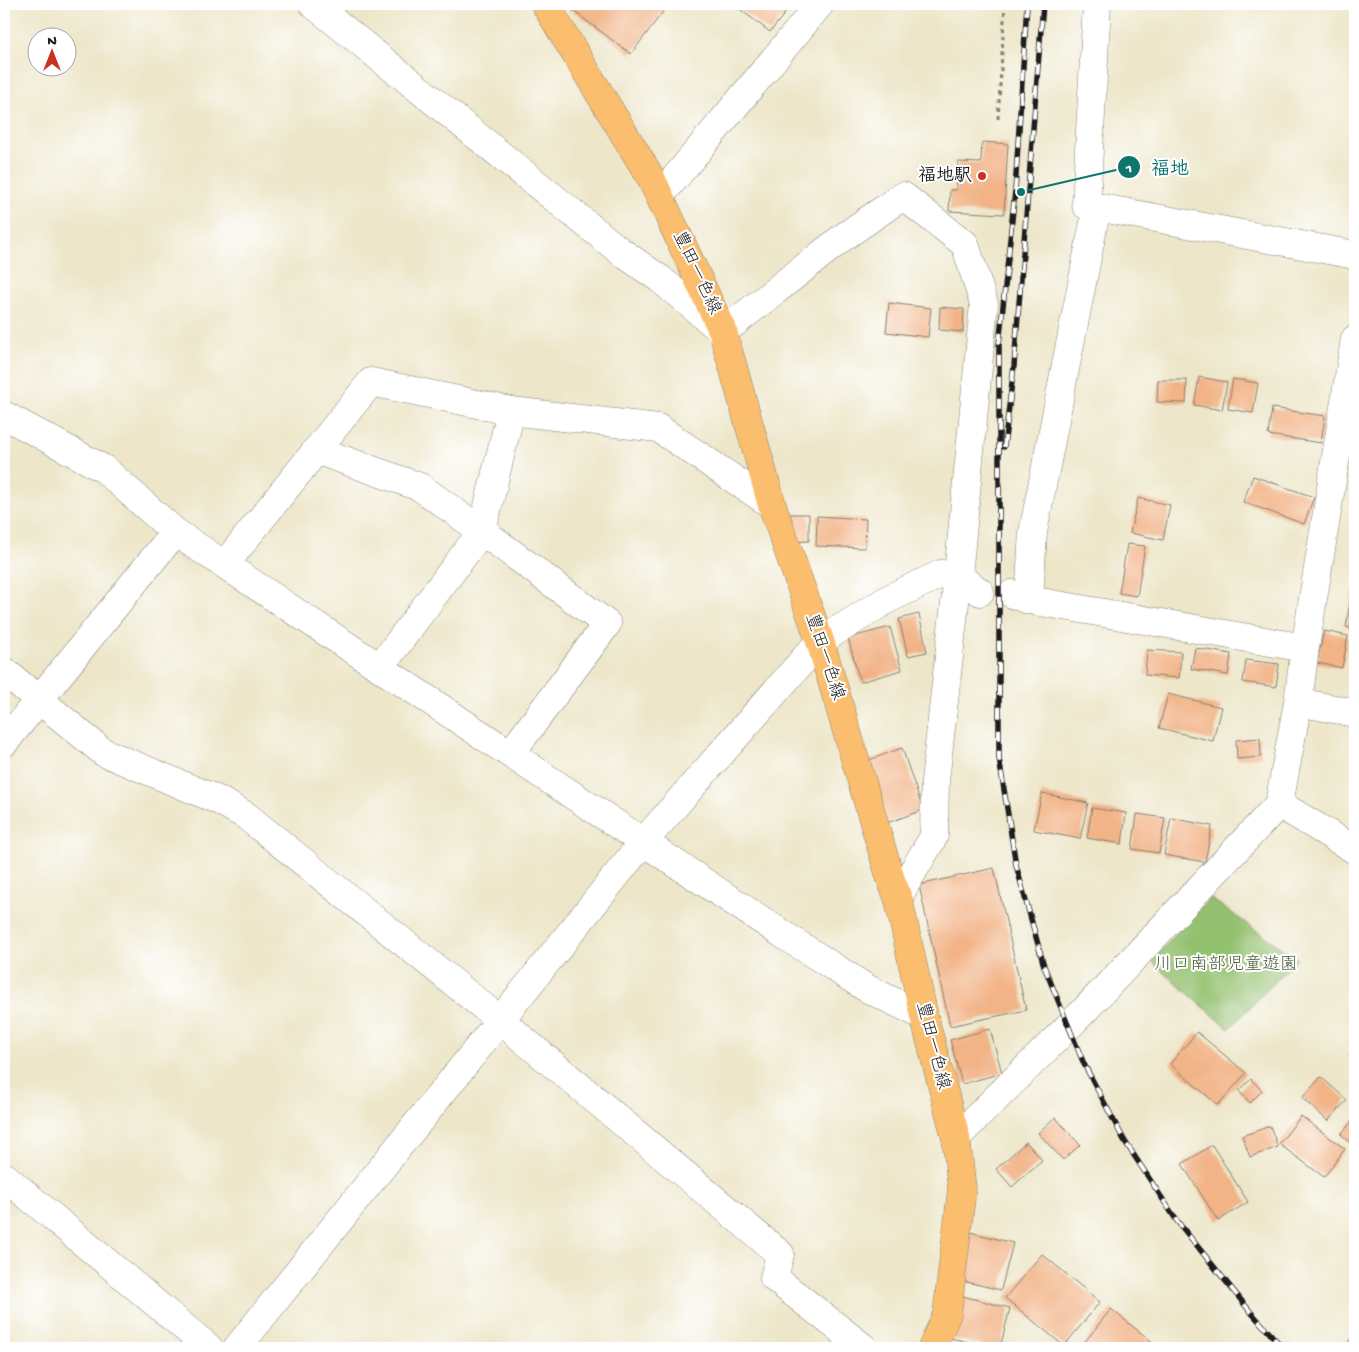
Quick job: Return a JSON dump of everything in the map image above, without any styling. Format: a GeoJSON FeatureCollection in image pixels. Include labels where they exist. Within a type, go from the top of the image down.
{"type":"FeatureCollection","features":[{"type":"Feature","properties":{"kind":"main road","name":"豊田一色線"},"geometry":{"type":"LineString","coordinates":[[545,4],[652,178],[723,332],[772,505],[820,641],[891,880],[898,897],[924,1016],[956,1138],[962,1189],[947,1314],[932,1348]]}},
{"type":"Feature","properties":{"kind":"street"},"geometry":{"type":"LineString","coordinates":[[313,4],[620,250],[660,279],[723,332],[842,238],[903,196],[965,244],[984,304],[958,576],[935,781],[934,836],[898,897]]}},
{"type":"Feature","properties":{"kind":"street"},"geometry":{"type":"LineString","coordinates":[[660,196],[820,4]]}},
{"type":"Feature","properties":{"kind":"street"},"geometry":{"type":"LineString","coordinates":[[1097,4],[1086,205],[1355,255]]}},
{"type":"Feature","properties":{"kind":"street"},"geometry":{"type":"LineString","coordinates":[[1097,207],[1020,597],[1305,648]]}},
{"type":"Feature","properties":{"kind":"street"},"geometry":{"type":"LineString","coordinates":[[956,1138],[1080,1015],[1279,804],[1298,702],[1355,339]]}},
{"type":"Feature","properties":{"kind":"street"},"geometry":{"type":"LineString","coordinates":[[225,564],[372,382],[511,411],[658,428],[772,505]]}},
{"type":"Feature","properties":{"kind":"street"},"geometry":{"type":"LineString","coordinates":[[380,667],[482,531],[511,411]]}},
{"type":"Feature","properties":{"kind":"street"},"geometry":{"type":"LineString","coordinates":[[4,415],[104,469],[175,532],[790,939],[868,989],[924,1016]]}},
{"type":"Feature","properties":{"kind":"street"},"geometry":{"type":"LineString","coordinates":[[316,450],[420,486],[607,624],[511,753]]}},
{"type":"Feature","properties":{"kind":"street"},"geometry":{"type":"LineString","coordinates":[[4,743],[175,532]]}},
{"type":"Feature","properties":{"kind":"street"},"geometry":{"type":"LineString","coordinates":[[237,1348],[644,841],[820,641],[890,598],[942,574],[958,576],[980,592]]}},
{"type":"Feature","properties":{"kind":"street"},"geometry":{"type":"LineString","coordinates":[[4,670],[103,752],[218,800],[245,815],[500,1020],[780,1254],[774,1278],[864,1348]]}},
{"type":"Feature","properties":{"kind":"street"},"geometry":{"type":"LineString","coordinates":[[1298,702],[1355,713]]}},
{"type":"Feature","properties":{"kind":"street"},"geometry":{"type":"LineString","coordinates":[[1279,804],[1355,850]]}},
{"type":"Feature","properties":{"kind":"street"},"geometry":{"type":"LineString","coordinates":[[4,1176],[209,1348]]}},
{"type":"Feature","properties":{"kind":"path"},"geometry":{"type":"LineString","coordinates":[[998,119],[1005,4]]}},
{"type":"Feature","properties":{"kind":"green space","name":"川口南部児童遊園"},"geometry":{"type":"Polygon","coordinates":[[[1210,898],[1297,959],[1229,1029],[1151,961],[1210,898]]]}},
{"type":"Feature","properties":{"kind":"building"},"geometry":{"type":"Polygon","coordinates":[[[564,4],[669,4],[631,54],[564,4]]]}},
{"type":"Feature","properties":{"kind":"building"},"geometry":{"type":"Polygon","coordinates":[[[733,4],[774,4],[786,12],[770,32],[733,4]]]}},
{"type":"Feature","properties":{"kind":"building","name":"福地駅"},"geometry":{"type":"Polygon","coordinates":[[[982,142],[1008,144],[1004,214],[949,211],[950,190],[956,190],[958,162],[981,163],[982,142]]]}},
{"type":"Feature","properties":{"kind":"building"},"geometry":{"type":"Polygon","coordinates":[[[889,303],[931,308],[928,337],[886,332],[889,303]]]}},
{"type":"Feature","properties":{"kind":"building"},"geometry":{"type":"Polygon","coordinates":[[[940,307],[964,309],[963,332],[939,330],[940,307]]]}},
{"type":"Feature","properties":{"kind":"building"},"geometry":{"type":"Polygon","coordinates":[[[1199,377],[1227,382],[1222,410],[1194,405],[1199,377]]]}},
{"type":"Feature","properties":{"kind":"building"},"geometry":{"type":"Polygon","coordinates":[[[1233,379],[1258,383],[1253,413],[1228,409],[1233,379]]]}},
{"type":"Feature","properties":{"kind":"building"},"geometry":{"type":"Polygon","coordinates":[[[1158,380],[1187,380],[1186,403],[1157,402],[1158,380]]]}},
{"type":"Feature","properties":{"kind":"building"},"geometry":{"type":"Polygon","coordinates":[[[1272,408],[1325,416],[1321,443],[1268,435],[1272,408]]]}},
{"type":"Feature","properties":{"kind":"building"},"geometry":{"type":"Polygon","coordinates":[[[1253,476],[1314,497],[1304,524],[1243,502],[1253,476]]]}},
{"type":"Feature","properties":{"kind":"building"},"geometry":{"type":"Polygon","coordinates":[[[1138,498],[1170,505],[1163,540],[1130,533],[1138,498]]]}},
{"type":"Feature","properties":{"kind":"building"},"geometry":{"type":"Polygon","coordinates":[[[787,514],[809,514],[809,541],[788,542],[787,514]]]}},
{"type":"Feature","properties":{"kind":"building"},"geometry":{"type":"Polygon","coordinates":[[[817,516],[866,519],[865,548],[816,546],[817,516]]]}},
{"type":"Feature","properties":{"kind":"building"},"geometry":{"type":"Polygon","coordinates":[[[1127,544],[1145,546],[1137,596],[1119,593],[1127,544]]]}},
{"type":"Feature","properties":{"kind":"building"},"geometry":{"type":"Polygon","coordinates":[[[1352,591],[1355,592],[1355,629],[1346,627],[1352,591]]]}},
{"type":"Feature","properties":{"kind":"building"},"geometry":{"type":"Polygon","coordinates":[[[919,614],[927,652],[908,656],[899,619],[919,614]]]}},
{"type":"Feature","properties":{"kind":"building"},"geometry":{"type":"Polygon","coordinates":[[[890,627],[902,670],[860,682],[848,638],[890,627]]]}},
{"type":"Feature","properties":{"kind":"building"},"geometry":{"type":"Polygon","coordinates":[[[1324,631],[1348,636],[1342,668],[1317,663],[1324,631]]]}},
{"type":"Feature","properties":{"kind":"building"},"geometry":{"type":"Polygon","coordinates":[[[1195,648],[1231,654],[1228,675],[1191,669],[1195,648]]]}},
{"type":"Feature","properties":{"kind":"building"},"geometry":{"type":"Polygon","coordinates":[[[1147,650],[1181,652],[1179,678],[1145,675],[1147,650]]]}},
{"type":"Feature","properties":{"kind":"building"},"geometry":{"type":"Polygon","coordinates":[[[1246,660],[1279,664],[1276,687],[1243,682],[1246,660]]]}},
{"type":"Feature","properties":{"kind":"building"},"geometry":{"type":"Polygon","coordinates":[[[1168,694],[1221,707],[1213,741],[1159,728],[1168,694]]]}},
{"type":"Feature","properties":{"kind":"building"},"geometry":{"type":"Polygon","coordinates":[[[1260,738],[1261,757],[1237,759],[1236,740],[1260,738]]]}},
{"type":"Feature","properties":{"kind":"building"},"geometry":{"type":"Polygon","coordinates":[[[902,748],[923,810],[887,823],[866,761],[902,748]]]}},
{"type":"Feature","properties":{"kind":"building"},"geometry":{"type":"Polygon","coordinates":[[[1042,793],[1088,803],[1080,839],[1034,830],[1042,793]]]}},
{"type":"Feature","properties":{"kind":"building"},"geometry":{"type":"Polygon","coordinates":[[[1092,808],[1126,813],[1122,844],[1087,838],[1092,808]]]}},
{"type":"Feature","properties":{"kind":"building"},"geometry":{"type":"Polygon","coordinates":[[[1137,814],[1165,818],[1159,853],[1132,849],[1137,814]]]}},
{"type":"Feature","properties":{"kind":"building"},"geometry":{"type":"Polygon","coordinates":[[[1171,818],[1212,826],[1205,862],[1164,855],[1171,818]]]}},
{"type":"Feature","properties":{"kind":"building"},"geometry":{"type":"Polygon","coordinates":[[[994,868],[1026,1010],[950,1026],[919,885],[994,868]]]}},
{"type":"Feature","properties":{"kind":"building"},"geometry":{"type":"Polygon","coordinates":[[[990,1029],[1002,1073],[962,1084],[950,1040],[990,1029]]]}},
{"type":"Feature","properties":{"kind":"building"},"geometry":{"type":"Polygon","coordinates":[[[1197,1032],[1246,1073],[1218,1105],[1170,1064],[1197,1032]]]}},
{"type":"Feature","properties":{"kind":"building"},"geometry":{"type":"Polygon","coordinates":[[[1355,1050],[1355,1063],[1349,1057],[1355,1050]]]}},
{"type":"Feature","properties":{"kind":"building"},"geometry":{"type":"Polygon","coordinates":[[[1321,1077],[1347,1100],[1328,1121],[1302,1098],[1321,1077]]]}},
{"type":"Feature","properties":{"kind":"building"},"geometry":{"type":"Polygon","coordinates":[[[1251,1079],[1262,1091],[1250,1103],[1239,1091],[1251,1079]]]}},
{"type":"Feature","properties":{"kind":"building"},"geometry":{"type":"Polygon","coordinates":[[[1301,1116],[1345,1149],[1324,1177],[1279,1144],[1301,1116]]]}},
{"type":"Feature","properties":{"kind":"building"},"geometry":{"type":"Polygon","coordinates":[[[1055,1117],[1080,1145],[1063,1160],[1038,1133],[1055,1117]]]}},
{"type":"Feature","properties":{"kind":"building"},"geometry":{"type":"Polygon","coordinates":[[[1355,1120],[1355,1147],[1341,1134],[1355,1120]]]}},
{"type":"Feature","properties":{"kind":"building"},"geometry":{"type":"Polygon","coordinates":[[[1270,1126],[1278,1147],[1250,1157],[1242,1136],[1270,1126]]]}},
{"type":"Feature","properties":{"kind":"building"},"geometry":{"type":"Polygon","coordinates":[[[1026,1142],[1042,1160],[1012,1187],[996,1169],[1026,1142]]]}},
{"type":"Feature","properties":{"kind":"building"},"geometry":{"type":"Polygon","coordinates":[[[1212,1145],[1248,1202],[1218,1221],[1182,1164],[1212,1145]]]}},
{"type":"Feature","properties":{"kind":"building"},"geometry":{"type":"Polygon","coordinates":[[[970,1232],[1013,1243],[1001,1290],[958,1280],[970,1232]]]}},
{"type":"Feature","properties":{"kind":"building"},"geometry":{"type":"Polygon","coordinates":[[[1042,1254],[1100,1302],[1064,1346],[1005,1298],[1042,1254]]]}},
{"type":"Feature","properties":{"kind":"building"},"geometry":{"type":"Polygon","coordinates":[[[962,1296],[1010,1308],[1000,1348],[951,1338],[962,1296]]]}},
{"type":"Feature","properties":{"kind":"building"},"geometry":{"type":"Polygon","coordinates":[[[1111,1309],[1160,1348],[1080,1348],[1111,1309]]]}},
{"type":"Feature","properties":{"kind":"building"},"geometry":{"type":"Polygon","coordinates":[[[1355,1333],[1355,1348],[1344,1348],[1355,1333]]]}},
{"type":"Feature","properties":{"kind":"railway"},"geometry":{"type":"LineString","coordinates":[[1027,4],[1015,191],[999,345],[999,758],[1016,865],[1044,966],[1084,1064],[1124,1140],[1177,1221],[1249,1310],[1283,1348]]}},
{"type":"Feature","properties":{"kind":"railway"},"geometry":{"type":"LineString","coordinates":[[1004,447],[1014,366],[1043,4]]}},
{"type":"Feature","properties":{"kind":"place","name":"福地駅"},"geometry":{"type":"Point","coordinates":[982,176]}},
{"type":"Feature","properties":{"kind":"place","name":"福地"},"geometry":{"type":"Point","coordinates":[1021,192]}}]}
